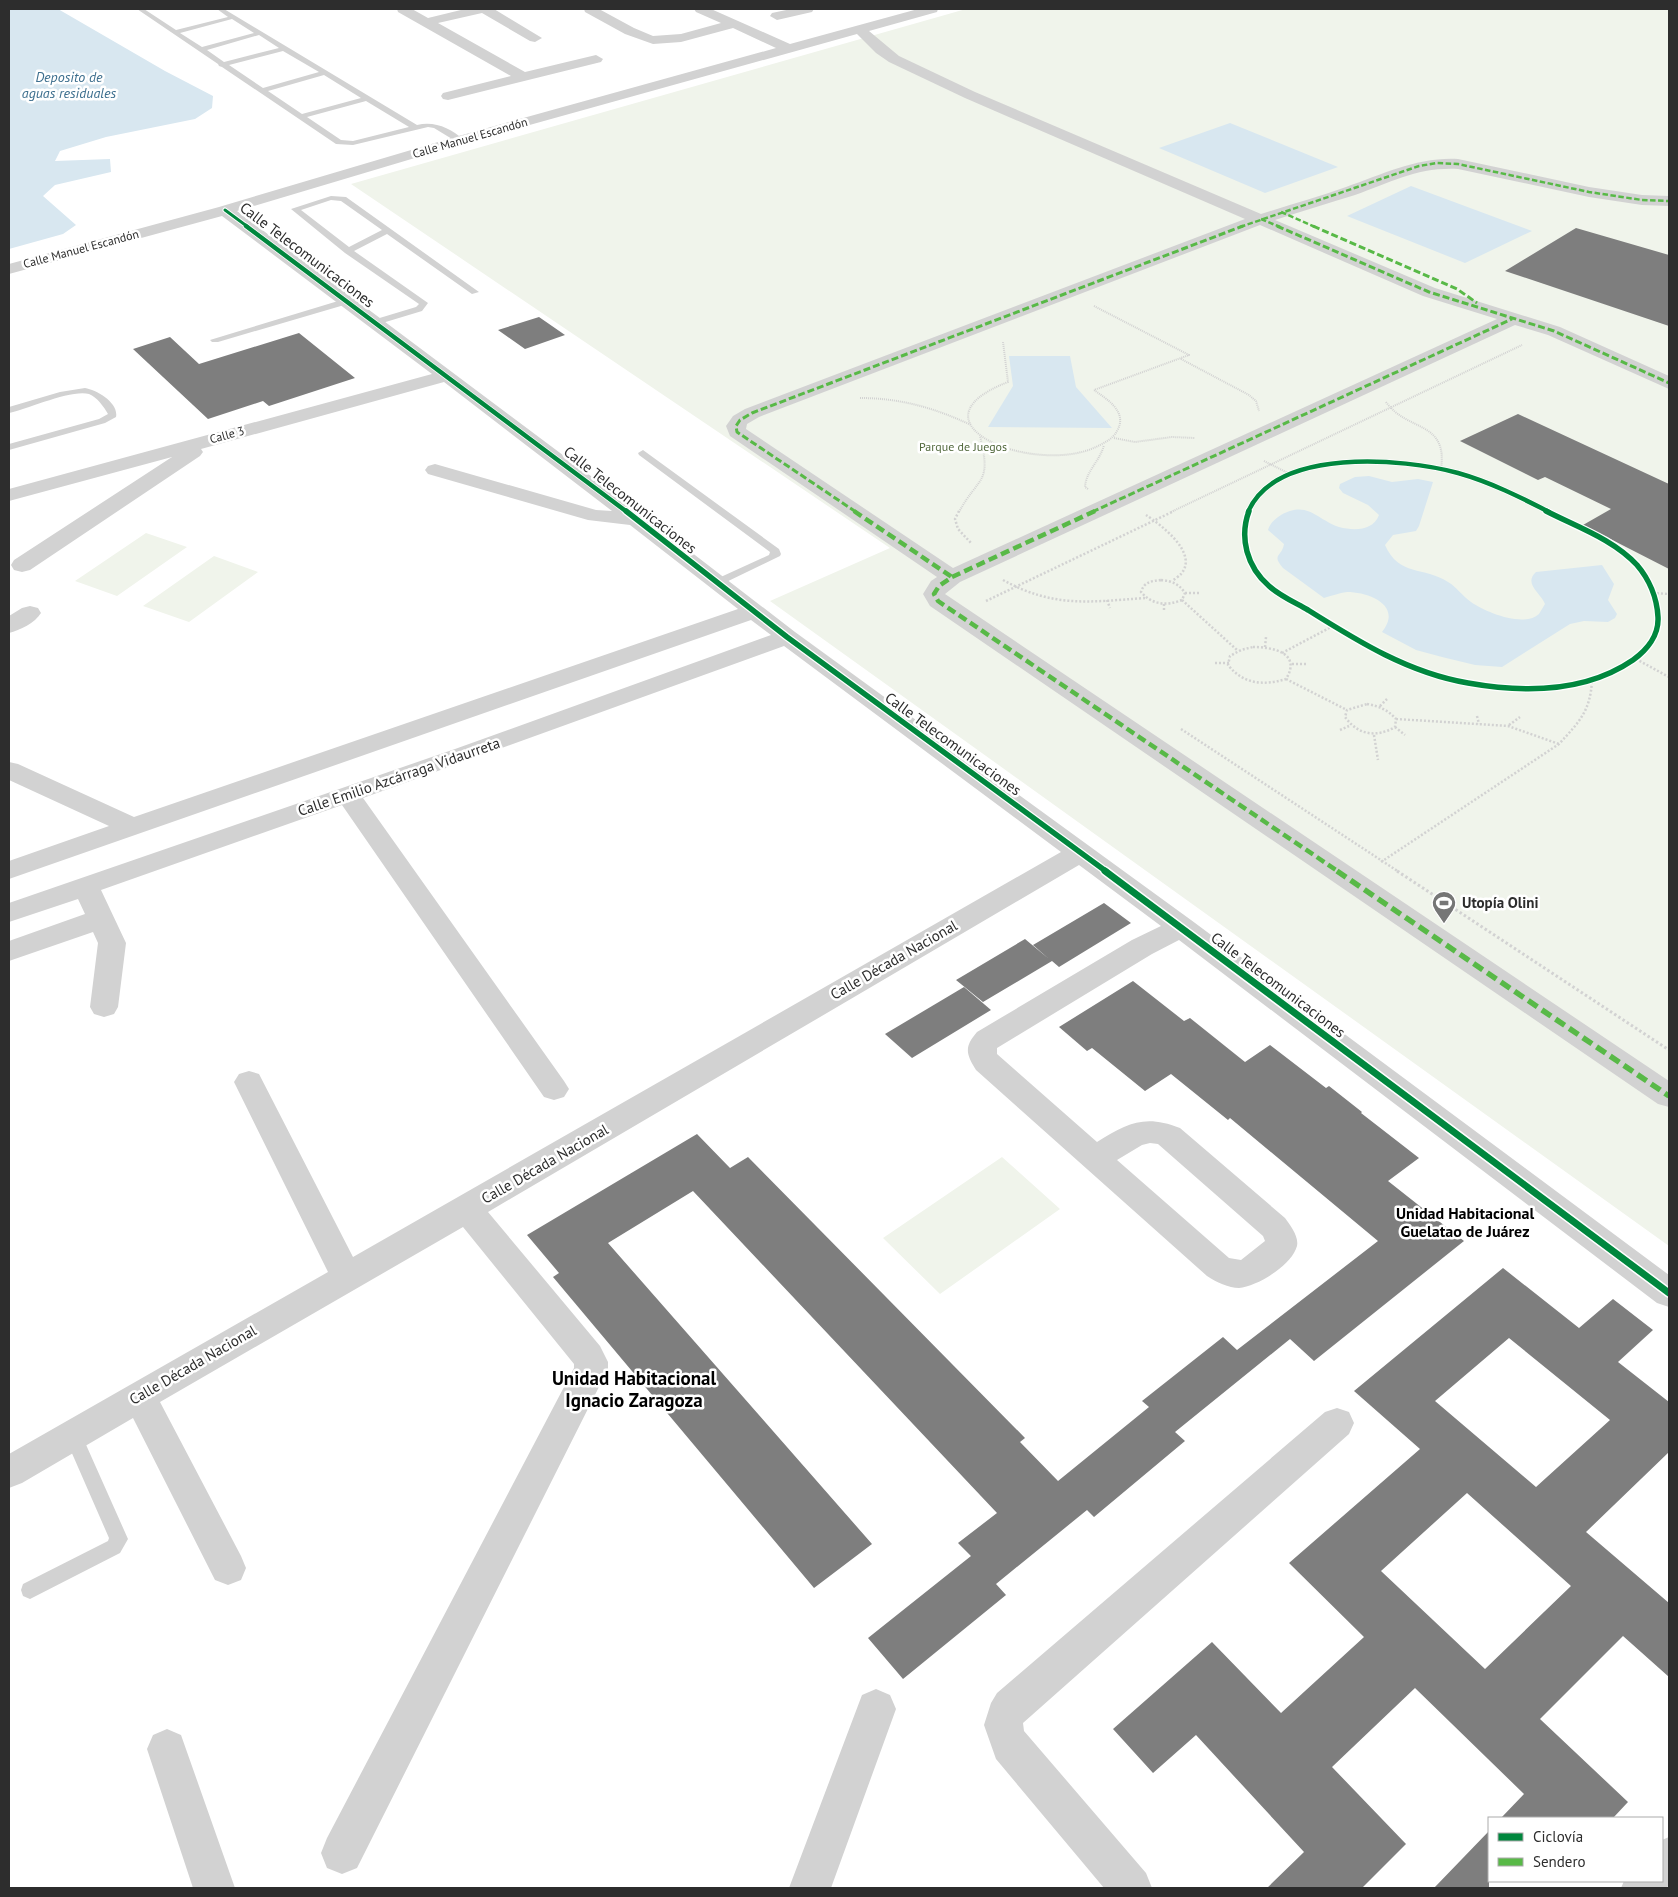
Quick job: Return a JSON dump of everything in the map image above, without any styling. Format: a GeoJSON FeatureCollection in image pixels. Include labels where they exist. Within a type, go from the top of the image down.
{"type":"FeatureCollection","features":[{"type":"Feature","properties":{"kind":"street"},"geometry":{"type":"LineString","coordinates":[[403,9],[523,78]]}},
{"type":"Feature","properties":{"kind":"street"},"geometry":{"type":"LineString","coordinates":[[426,22],[483,9],[535,38]]}},
{"type":"Feature","properties":{"kind":"street"},"geometry":{"type":"LineString","coordinates":[[590,9],[646,39],[658,41],[670,40],[733,24]]}},
{"type":"Feature","properties":{"kind":"street"},"geometry":{"type":"LineString","coordinates":[[701,9],[790,49]]}},
{"type":"Feature","properties":{"kind":"street"},"geometry":{"type":"LineString","coordinates":[[727,9],[806,44]]}},
{"type":"Feature","properties":{"kind":"street"},"geometry":{"type":"LineString","coordinates":[[777,16],[806,9]]}},
{"type":"Feature","properties":{"kind":"street","name":"Calle Manuel Escandón"},"geometry":{"type":"LineString","coordinates":[[9,269],[225,210],[460,140],[926,10]]}},
{"type":"Feature","properties":{"kind":"street"},"geometry":{"type":"LineString","coordinates":[[859,29],[881,50],[913,69],[1429,292],[1554,331],[1669,383]]}},
{"type":"Feature","properties":{"kind":"street"},"geometry":{"type":"LineString","coordinates":[[448,96],[596,59]]}},
{"type":"Feature","properties":{"kind":"street"},"geometry":{"type":"LineString","coordinates":[[952,577],[737,432],[736,426],[740,420],[752,413],[1261,219],[1350,191],[1419,166],[1437,163],[1458,164],[1602,195],[1640,200],[1669,201]]}},
{"type":"Feature","properties":{"kind":"street","name":"Calle Telecomunicaciones"},"geometry":{"type":"LineString","coordinates":[[225,210],[636,519],[787,637],[1181,927],[1669,1293]]}},
{"type":"Feature","properties":{"kind":"street"},"geometry":{"type":"LineString","coordinates":[[1281,212],[1457,290],[1485,309]]}},
{"type":"Feature","properties":{"kind":"street"},"geometry":{"type":"LineString","coordinates":[[1512,319],[952,577],[939,586],[934,594],[938,601],[1669,1096]]}},
{"type":"Feature","properties":{"kind":"street","name":"Calle 3"},"geometry":{"type":"LineString","coordinates":[[9,496],[446,376]]}},
{"type":"Feature","properties":{"kind":"street"},"geometry":{"type":"LineString","coordinates":[[22,565],[210,440]]}},
{"type":"Feature","properties":{"kind":"street"},"geometry":{"type":"LineString","coordinates":[[435,470],[595,516],[636,519]]}},
{"type":"Feature","properties":{"kind":"street"},"geometry":{"type":"LineString","coordinates":[[9,870],[754,611]]}},
{"type":"Feature","properties":{"kind":"street"},"geometry":{"type":"LineString","coordinates":[[9,626],[30,613]]}},
{"type":"Feature","properties":{"kind":"street","name":"Calle Emilio Azcárraga Vidaurreta"},"geometry":{"type":"LineString","coordinates":[[9,913],[464,754],[787,637]]}},
{"type":"Feature","properties":{"kind":"street"},"geometry":{"type":"LineString","coordinates":[[441,721],[464,754]]}},
{"type":"Feature","properties":{"kind":"street"},"geometry":{"type":"LineString","coordinates":[[9,770],[131,826]]}},
{"type":"Feature","properties":{"kind":"street"},"geometry":{"type":"LineString","coordinates":[[348,795],[554,1089]]}},
{"type":"Feature","properties":{"kind":"street","name":"Calle Década Nacional"},"geometry":{"type":"LineString","coordinates":[[9,1472],[467,1209],[1079,853]]}},
{"type":"Feature","properties":{"kind":"street"},"geometry":{"type":"LineString","coordinates":[[86,886],[112,943],[104,1007]]}},
{"type":"Feature","properties":{"kind":"street"},"geometry":{"type":"LineString","coordinates":[[9,951],[101,919]]}},
{"type":"Feature","properties":{"kind":"street"},"geometry":{"type":"LineString","coordinates":[[1096,1158],[1139,1132],[1160,1130],[1274,1228],[1280,1236],[1281,1246],[1275,1253],[1250,1270],[1240,1274],[1229,1273],[1218,1267],[986,1062],[980,1054],[981,1046],[987,1040],[1125,957],[1181,927]]}},
{"type":"Feature","properties":{"kind":"street"},"geometry":{"type":"LineString","coordinates":[[249,1082],[347,1277]]}},
{"type":"Feature","properties":{"kind":"street"},"geometry":{"type":"LineString","coordinates":[[342,1852],[592,1369],[588,1356],[467,1209]]}},
{"type":"Feature","properties":{"kind":"street"},"geometry":{"type":"LineString","coordinates":[[139,1396],[228,1568]]}},
{"type":"Feature","properties":{"kind":"street"},"geometry":{"type":"LineString","coordinates":[[1131,1888],[1010,1745],[1004,1732],[1004,1718],[1011,1707],[1337,1423]]}},
{"type":"Feature","properties":{"kind":"street"},"geometry":{"type":"LineString","coordinates":[[810,1888],[876,1709]]}},
{"type":"Feature","properties":{"kind":"street"},"geometry":{"type":"LineString","coordinates":[[167,1749],[214,1888]]}},
{"type":"Feature","properties":{"kind":"lane"},"geometry":{"type":"LineString","coordinates":[[140,9],[299,117],[343,143],[353,143],[432,125],[460,140]]}},
{"type":"Feature","properties":{"kind":"lane"},"geometry":{"type":"LineString","coordinates":[[220,9],[414,128]]}},
{"type":"Feature","properties":{"kind":"lane"},"geometry":{"type":"LineString","coordinates":[[174,32],[234,18]]}},
{"type":"Feature","properties":{"kind":"lane"},"geometry":{"type":"LineString","coordinates":[[200,50],[260,33]]}},
{"type":"Feature","properties":{"kind":"lane"},"geometry":{"type":"LineString","coordinates":[[221,64],[285,48]]}},
{"type":"Feature","properties":{"kind":"lane"},"geometry":{"type":"LineString","coordinates":[[260,91],[324,73]]}},
{"type":"Feature","properties":{"kind":"lane"},"geometry":{"type":"LineString","coordinates":[[299,117],[366,99]]}},
{"type":"Feature","properties":{"kind":"lane"},"geometry":{"type":"LineString","coordinates":[[376,322],[419,309],[424,305],[295,209],[331,198],[340,199],[388,230],[474,292]]}},
{"type":"Feature","properties":{"kind":"lane"},"geometry":{"type":"LineString","coordinates":[[348,250],[388,230]]}},
{"type":"Feature","properties":{"kind":"lane"},"geometry":{"type":"LineString","coordinates":[[215,340],[348,301]]}},
{"type":"Feature","properties":{"kind":"lane"},"geometry":{"type":"LineString","coordinates":[[9,410],[74,392],[86,391],[95,393],[113,415],[102,421],[9,447]]}},
{"type":"Feature","properties":{"kind":"lane"},"geometry":{"type":"LineString","coordinates":[[643,453],[775,550],[776,554],[773,557],[716,582]]}},
{"type":"Feature","properties":{"kind":"lane"},"geometry":{"type":"LineString","coordinates":[[30,1590],[114,1547],[119,1539],[73,1435]]}},
{"type":"Feature","properties":{"kind":"path"},"geometry":{"type":"LineString","coordinates":[[856,398],[889,399],[934,408],[971,426],[980,435],[1005,449],[1040,456],[1076,454],[1104,445],[1114,438],[1120,429],[1122,421],[1120,412],[1114,403],[1094,390],[1190,355],[1067,292]]}},
{"type":"Feature","properties":{"kind":"path"},"geometry":{"type":"LineString","coordinates":[[971,426],[968,416],[970,406],[988,390],[1008,382],[1002,337],[986,324]]}},
{"type":"Feature","properties":{"kind":"path"},"geometry":{"type":"LineString","coordinates":[[994,607],[986,601],[1554,331]]}},
{"type":"Feature","properties":{"kind":"path"},"geometry":{"type":"LineString","coordinates":[[1114,438],[1135,442],[1172,437],[1201,438],[1237,446],[1258,425],[1260,416],[1256,402],[1235,386],[1181,359]]}},
{"type":"Feature","properties":{"kind":"path"},"geometry":{"type":"LineString","coordinates":[[1377,381],[1391,388],[1386,403],[1389,408],[1420,425],[1437,439],[1443,450],[1444,460],[1441,469]]}},
{"type":"Feature","properties":{"kind":"path"},"geometry":{"type":"LineString","coordinates":[[980,435],[986,460],[985,474],[980,485],[959,509],[954,519],[958,529],[984,562],[1015,587],[1034,596],[1072,603],[1145,598],[1164,604],[1182,600],[1185,593]]}},
{"type":"Feature","properties":{"kind":"path"},"geometry":{"type":"LineString","coordinates":[[1104,445],[1099,460],[1085,478],[1085,486],[1155,520],[1168,530],[1183,550],[1186,559],[1183,570],[1178,578],[1172,581]]}},
{"type":"Feature","properties":{"kind":"path"},"geometry":{"type":"LineString","coordinates":[[1145,598],[1141,592],[1143,586],[1150,581],[1172,581],[1181,586],[1185,593]]}},
{"type":"Feature","properties":{"kind":"path"},"geometry":{"type":"LineString","coordinates":[[1185,593],[1199,593]]}},
{"type":"Feature","properties":{"kind":"path"},"geometry":{"type":"LineString","coordinates":[[1653,593],[1669,594]]}},
{"type":"Feature","properties":{"kind":"path"},"geometry":{"type":"LineString","coordinates":[[1108,600],[1110,608]]}},
{"type":"Feature","properties":{"kind":"path"},"geometry":{"type":"LineString","coordinates":[[1182,600],[1237,650]]}},
{"type":"Feature","properties":{"kind":"path"},"geometry":{"type":"LineString","coordinates":[[1164,604],[1164,612]]}},
{"type":"Feature","properties":{"kind":"path"},"geometry":{"type":"LineString","coordinates":[[1282,653],[1333,626]]}},
{"type":"Feature","properties":{"kind":"path"},"geometry":{"type":"LineString","coordinates":[[1265,647],[1266,637]]}},
{"type":"Feature","properties":{"kind":"path"},"geometry":{"type":"LineString","coordinates":[[1247,647],[1265,647],[1282,653],[1290,659],[1292,674],[1274,684],[1260,684],[1245,680],[1234,674],[1229,663],[1230,656],[1237,650],[1247,647]]}},
{"type":"Feature","properties":{"kind":"path"},"geometry":{"type":"LineString","coordinates":[[1636,660],[1669,677]]}},
{"type":"Feature","properties":{"kind":"path"},"geometry":{"type":"LineString","coordinates":[[1216,663],[1229,663]]}},
{"type":"Feature","properties":{"kind":"path"},"geometry":{"type":"LineString","coordinates":[[1292,664],[1307,664]]}},
{"type":"Feature","properties":{"kind":"path"},"geometry":{"type":"LineString","coordinates":[[1286,679],[1348,710]]}},
{"type":"Feature","properties":{"kind":"path"},"geometry":{"type":"LineString","coordinates":[[1351,880],[1559,744],[1578,722],[1591,700],[1592,681]]}},
{"type":"Feature","properties":{"kind":"path"},"geometry":{"type":"LineString","coordinates":[[1380,706],[1387,699]]}},
{"type":"Feature","properties":{"kind":"path"},"geometry":{"type":"LineString","coordinates":[[1396,719],[1395,727],[1387,733],[1374,735],[1360,732],[1349,726],[1345,717],[1348,710],[1356,705],[1367,704],[1380,706],[1390,712],[1396,719],[1508,726],[1559,744]]}},
{"type":"Feature","properties":{"kind":"path"},"geometry":{"type":"LineString","coordinates":[[1477,716],[1479,724]]}},
{"type":"Feature","properties":{"kind":"path"},"geometry":{"type":"LineString","coordinates":[[1508,726],[1520,717]]}},
{"type":"Feature","properties":{"kind":"path"},"geometry":{"type":"LineString","coordinates":[[1176,726],[1669,1050]]}},
{"type":"Feature","properties":{"kind":"path"},"geometry":{"type":"LineString","coordinates":[[1340,730],[1349,726]]}},
{"type":"Feature","properties":{"kind":"path"},"geometry":{"type":"LineString","coordinates":[[1395,727],[1405,735]]}},
{"type":"Feature","properties":{"kind":"path"},"geometry":{"type":"LineString","coordinates":[[1374,735],[1378,760]]}},
{"type":"Feature","properties":{"kind":"green space","name":"Utopía Olini"},"geometry":{"type":"Polygon","coordinates":[[[966,9],[1669,9],[1669,1246],[770,601],[890,548],[351,184],[966,9]]]}},
{"type":"Feature","properties":{"kind":"green space"},"geometry":{"type":"Polygon","coordinates":[[[146,533],[187,547],[117,596],[75,581],[146,533]]]}},
{"type":"Feature","properties":{"kind":"green space"},"geometry":{"type":"Polygon","coordinates":[[[214,556],[258,572],[189,622],[143,606],[214,556]]]}},
{"type":"Feature","properties":{"kind":"green space"},"geometry":{"type":"Polygon","coordinates":[[[1002,1157],[1060,1209],[940,1294],[883,1238],[1002,1157]]]}},
{"type":"Feature","properties":{"kind":"water","name":"Deposito de aguas residuales"},"geometry":{"type":"Polygon","coordinates":[[[9,9],[58,9],[165,71],[213,96],[212,108],[195,119],[106,137],[60,151],[55,161],[110,159],[111,172],[55,185],[43,196],[76,225],[63,234],[9,249],[9,9]]]}},
{"type":"Feature","properties":{"kind":"water"},"geometry":{"type":"Polygon","coordinates":[[[1230,123],[1338,167],[1265,193],[1159,148],[1230,123]]]}},
{"type":"Feature","properties":{"kind":"water"},"geometry":{"type":"Polygon","coordinates":[[[1411,186],[1532,231],[1465,263],[1347,216],[1411,186]]]}},
{"type":"Feature","properties":{"kind":"water"},"geometry":{"type":"Polygon","coordinates":[[[1009,356],[1070,356],[1076,387],[1112,428],[988,427],[1013,386],[1009,356]]]}},
{"type":"Feature","properties":{"kind":"water"},"geometry":{"type":"Polygon","coordinates":[[[1369,476],[1392,482],[1418,479],[1433,482],[1416,531],[1393,535],[1385,545],[1397,562],[1405,567],[1439,577],[1451,584],[1471,602],[1485,610],[1505,617],[1524,619],[1532,618],[1539,614],[1545,604],[1531,581],[1532,576],[1536,572],[1602,565],[1614,584],[1608,600],[1617,614],[1615,618],[1608,622],[1584,621],[1570,624],[1502,667],[1475,665],[1416,650],[1382,632],[1389,615],[1381,602],[1365,595],[1347,592],[1324,598],[1283,568],[1278,558],[1284,544],[1268,530],[1273,521],[1281,515],[1298,510],[1305,510],[1339,527],[1357,529],[1368,527],[1379,515],[1368,505],[1343,493],[1339,488],[1340,484],[1355,477],[1369,476]]]}},
{"type":"Feature","properties":{"kind":"building"},"geometry":{"type":"Polygon","coordinates":[[[1576,228],[1669,255],[1669,326],[1505,271],[1576,228]]]}},
{"type":"Feature","properties":{"kind":"building"},"geometry":{"type":"Polygon","coordinates":[[[539,317],[565,335],[525,349],[498,330],[539,317]]]}},
{"type":"Feature","properties":{"kind":"building"},"geometry":{"type":"Polygon","coordinates":[[[299,333],[355,378],[269,406],[263,401],[208,419],[133,349],[170,337],[199,364],[299,333]]]}},
{"type":"Feature","properties":{"kind":"building"},"geometry":{"type":"Polygon","coordinates":[[[1518,414],[1669,484],[1669,569],[1583,525],[1611,509],[1545,477],[1538,480],[1460,441],[1518,414]]]}},
{"type":"Feature","properties":{"kind":"building"},"geometry":{"type":"Polygon","coordinates":[[[1104,903],[1131,923],[1059,967],[1052,961],[983,1002],[956,980],[1025,939],[1049,959],[1033,945],[1104,903]]]}},
{"type":"Feature","properties":{"kind":"building"},"geometry":{"type":"Polygon","coordinates":[[[1133,981],[1184,1021],[1190,1018],[1245,1062],[1270,1045],[1326,1088],[1329,1086],[1419,1158],[1388,1181],[1464,1241],[1314,1361],[1290,1339],[1175,1432],[1185,1441],[1094,1517],[1087,1510],[996,1584],[1006,1595],[903,1679],[868,1638],[971,1556],[958,1543],[997,1513],[693,1191],[608,1243],[872,1544],[814,1588],[553,1277],[559,1273],[527,1235],[697,1134],[730,1168],[748,1157],[1025,1438],[1020,1442],[1058,1481],[1149,1407],[1142,1401],[1223,1337],[1237,1350],[1378,1241],[1230,1118],[1228,1120],[1171,1074],[1145,1091],[1092,1048],[1087,1051],[1059,1027],[1133,981]]]}},
{"type":"Feature","properties":{"kind":"building"},"geometry":{"type":"Polygon","coordinates":[[[964,987],[991,1010],[912,1058],[885,1034],[964,987]]]}},
{"type":"Feature","properties":{"kind":"building"},"geometry":{"type":"Polygon","coordinates":[[[1503,1268],[1579,1328],[1613,1299],[1653,1330],[1618,1362],[1669,1402],[1669,1452],[1586,1532],[1669,1603],[1669,1677],[1623,1636],[1540,1719],[1628,1802],[1614,1817],[1502,1817],[1524,1794],[1415,1688],[1332,1767],[1406,1844],[1362,1888],[1267,1888],[1304,1852],[1196,1735],[1153,1773],[1113,1729],[1212,1642],[1281,1713],[1364,1637],[1289,1563],[1420,1449],[1354,1391],[1503,1268]],[[1509,1338],[1435,1401],[1536,1487],[1610,1420],[1509,1338]],[[1467,1493],[1381,1571],[1485,1669],[1571,1586],[1467,1493]]]}},
{"type":"Feature","properties":{"kind":"building"},"geometry":{"type":"Polygon","coordinates":[[[1488,1832],[1489,1888],[1434,1888],[1488,1832]]]}},
{"type":"Feature","properties":{"kind":"marked path"},"geometry":{"type":"LineString","coordinates":[[952,577],[737,432],[736,426],[740,420],[752,413],[1261,219],[1350,191],[1419,166],[1437,163],[1458,164],[1616,197],[1669,201]]}},
{"type":"Feature","properties":{"kind":"marked path"},"geometry":{"type":"LineString","coordinates":[[1281,212],[1457,289],[1477,303]]}},
{"type":"Feature","properties":{"kind":"marked path"},"geometry":{"type":"LineString","coordinates":[[1261,219],[1429,292],[1554,331],[1669,383]]}},
{"type":"Feature","properties":{"kind":"marked path"},"geometry":{"type":"LineString","coordinates":[[1512,319],[952,577],[939,586],[934,594],[938,601],[1669,1096]]}},
{"type":"Feature","properties":{"kind":"cycle path"},"geometry":{"type":"LineString","coordinates":[[225,210],[636,519],[787,637],[1181,927],[1669,1293]]}},
{"type":"Feature","properties":{"kind":"cycle path"},"geometry":{"type":"LineString","coordinates":[[1375,461],[1409,464],[1442,469],[1475,478],[1609,543],[1638,566],[1651,587],[1655,598],[1658,622],[1649,646],[1637,658],[1622,667],[1595,680],[1571,686],[1521,689],[1469,683],[1443,678],[1400,663],[1350,636],[1270,587],[1256,570],[1244,542],[1245,521],[1257,496],[1285,477],[1307,469],[1353,462],[1375,461]]}},
{"type":"Feature","properties":{"kind":"place","name":"Utopía Olini"},"geometry":{"type":"Point","coordinates":[1444,924]}},
{"type":"Feature","properties":{"kind":"district","name":"Unidad Habitacional Guelatao de Juárez"},"geometry":{"type":"Point","coordinates":[1465,1222]}},
{"type":"Feature","properties":{"kind":"district","name":"Unidad Habitacional Ignacio Zaragoza"},"geometry":{"type":"Point","coordinates":[634,1389]}},
{"type":"Feature","properties":{"kind":"park label","name":"Parque de Juegos"},"geometry":{"type":"Point","coordinates":[963,447]}}]}
